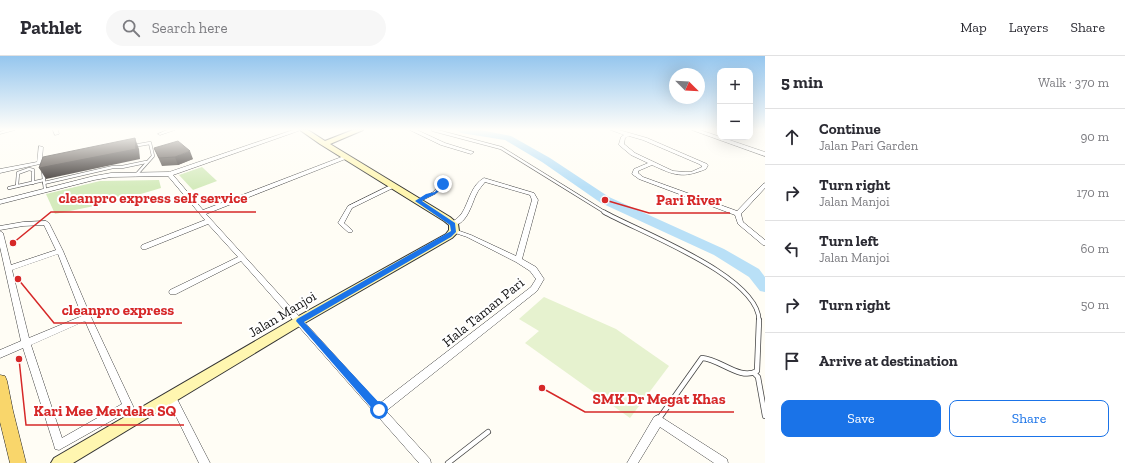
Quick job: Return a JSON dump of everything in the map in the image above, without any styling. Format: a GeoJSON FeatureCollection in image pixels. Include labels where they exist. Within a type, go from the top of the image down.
{"type":"FeatureCollection","features":[{"type":"Feature","properties":{"kind":"main road"},"geometry":{"type":"LineString","coordinates":[[0,381],[3,413],[18,463]]}},
{"type":"Feature","properties":{"kind":"street"},"geometry":{"type":"LineString","coordinates":[[39,162],[41,149]]}},
{"type":"Feature","properties":{"kind":"street"},"geometry":{"type":"LineString","coordinates":[[2,200],[110,175],[170,174],[243,149]]}},
{"type":"Feature","properties":{"kind":"street"},"geometry":{"type":"LineString","coordinates":[[336,149],[346,157],[418,201],[453,228],[464,217],[474,192],[480,188],[484,180],[532,194],[535,200],[518,260]]}},
{"type":"Feature","properties":{"kind":"street"},"geometry":{"type":"LineString","coordinates":[[338,149],[393,186]]}},
{"type":"Feature","properties":{"kind":"street"},"geometry":{"type":"LineString","coordinates":[[460,149],[471,152]]}},
{"type":"Feature","properties":{"kind":"street"},"geometry":{"type":"LineString","coordinates":[[627,149],[633,154],[672,172],[692,174],[704,168],[705,165],[668,149]]}},
{"type":"Feature","properties":{"kind":"street"},"geometry":{"type":"LineString","coordinates":[[750,149],[765,154]]}},
{"type":"Feature","properties":{"kind":"street"},"geometry":{"type":"LineString","coordinates":[[202,213],[346,157]]}},
{"type":"Feature","properties":{"kind":"street"},"geometry":{"type":"LineString","coordinates":[[0,171],[39,162],[53,162]]}},
{"type":"Feature","properties":{"kind":"street"},"geometry":{"type":"LineString","coordinates":[[651,163],[636,170],[635,174],[641,178],[738,214]]}},
{"type":"Feature","properties":{"kind":"street"},"geometry":{"type":"LineString","coordinates":[[170,174],[209,221],[426,463]]}},
{"type":"Feature","properties":{"kind":"street"},"geometry":{"type":"LineString","coordinates":[[738,214],[765,185]]}},
{"type":"Feature","properties":{"kind":"street"},"geometry":{"type":"LineString","coordinates":[[350,230],[341,223],[350,207],[393,186]]}},
{"type":"Feature","properties":{"kind":"street"},"geometry":{"type":"LineString","coordinates":[[738,214],[740,223],[765,243]]}},
{"type":"Feature","properties":{"kind":"street"},"geometry":{"type":"LineString","coordinates":[[144,247],[209,221]]}},
{"type":"Feature","properties":{"kind":"street"},"geometry":{"type":"LineString","coordinates":[[0,228],[22,224],[46,223],[60,251],[87,317],[128,406],[131,420]]}},
{"type":"Feature","properties":{"kind":"street","name":"Hala Taman Pari"},"geometry":{"type":"LineString","coordinates":[[379,410],[534,289],[540,278],[533,269],[518,260],[453,228]]}},
{"type":"Feature","properties":{"kind":"street","name":"Jalan Manjoi"},"geometry":{"type":"LineString","coordinates":[[59,463],[131,420],[172,398],[299,321],[448,236],[453,228]]}},
{"type":"Feature","properties":{"kind":"street"},"geometry":{"type":"LineString","coordinates":[[0,233],[26,344],[59,445],[128,406]]}},
{"type":"Feature","properties":{"kind":"street"},"geometry":{"type":"LineString","coordinates":[[8,269],[60,251]]}},
{"type":"Feature","properties":{"kind":"street"},"geometry":{"type":"LineString","coordinates":[[173,292],[242,258]]}},
{"type":"Feature","properties":{"kind":"street"},"geometry":{"type":"LineString","coordinates":[[0,354],[87,317]]}},
{"type":"Feature","properties":{"kind":"street"},"geometry":{"type":"LineString","coordinates":[[172,398],[205,463]]}},
{"type":"Feature","properties":{"kind":"street"},"geometry":{"type":"LineString","coordinates":[[632,463],[658,420],[718,462]]}},
{"type":"Feature","properties":{"kind":"lane"},"geometry":{"type":"LineString","coordinates":[[136,175],[153,156],[151,149]]}},
{"type":"Feature","properties":{"kind":"lane"},"geometry":{"type":"LineString","coordinates":[[503,149],[606,213],[663,240],[711,266],[745,292],[754,303],[759,316],[757,371],[755,374]]}},
{"type":"Feature","properties":{"kind":"lane"},"geometry":{"type":"LineString","coordinates":[[45,190],[45,166],[53,162]]}},
{"type":"Feature","properties":{"kind":"lane"},"geometry":{"type":"LineString","coordinates":[[10,188],[113,167],[122,167],[147,162]]}},
{"type":"Feature","properties":{"kind":"lane"},"geometry":{"type":"LineString","coordinates":[[17,186],[18,172],[22,170],[33,170],[32,183]]}},
{"type":"Feature","properties":{"kind":"lane"},"geometry":{"type":"LineString","coordinates":[[418,201],[428,195],[437,193],[443,184]]}},
{"type":"Feature","properties":{"kind":"lane"},"geometry":{"type":"LineString","coordinates":[[658,420],[702,358],[714,360],[742,373],[755,374]]}},
{"type":"Feature","properties":{"kind":"lane"},"geometry":{"type":"LineString","coordinates":[[755,374],[758,378],[765,416]]}},
{"type":"Feature","properties":{"kind":"lane"},"geometry":{"type":"LineString","coordinates":[[448,463],[488,432]]}},
{"type":"Feature","properties":{"kind":"green space"},"geometry":{"type":"Polygon","coordinates":[[[202,167],[217,181],[193,190],[179,175],[202,167]]]}},
{"type":"Feature","properties":{"kind":"green space"},"geometry":{"type":"Polygon","coordinates":[[[159,180],[161,188],[114,202],[55,214],[46,194],[100,181],[159,180]]]}},
{"type":"Feature","properties":{"kind":"green space"},"geometry":{"type":"Polygon","coordinates":[[[544,297],[616,329],[669,366],[630,418],[525,343],[539,331],[519,319],[544,297]]]}},
{"type":"Feature","properties":{"kind":"building"},"geometry":{"type":"Polygon","coordinates":[[[82,149],[136,149],[39,168],[43,157],[82,149]]]}},
{"type":"Feature","properties":{"kind":"building"},"geometry":{"type":"Polygon","coordinates":[[[154,149],[188,149],[190,151],[175,157],[159,158],[154,149]]]}},
{"type":"Feature","properties":{"kind":"waterway"},"geometry":{"type":"LineString","coordinates":[[527,149],[605,200],[719,252],[754,273],[765,287]]}},
{"type":"Feature","properties":{"kind":"place","name":"Pari River"},"geometry":{"type":"Point","coordinates":[605,200]}},
{"type":"Feature","properties":{"kind":"place","name":"cleanpro express self service"},"geometry":{"type":"Point","coordinates":[13,243]}},
{"type":"Feature","properties":{"kind":"place","name":"cleanpro express"},"geometry":{"type":"Point","coordinates":[18,279]}},
{"type":"Feature","properties":{"kind":"place","name":"Kari Mee Merdeka SQ"},"geometry":{"type":"Point","coordinates":[19,359]}},
{"type":"Feature","properties":{"kind":"place","name":"SMK Dr Megat Khas"},"geometry":{"type":"Point","coordinates":[542,388]}},
{"type":"Feature","properties":{"kind":"route"},"geometry":{"type":"LineString","coordinates":[[379,410],[299,321],[448,236],[454,231],[453,224],[418,201],[428,195],[437,193],[443,184]]}}]}
